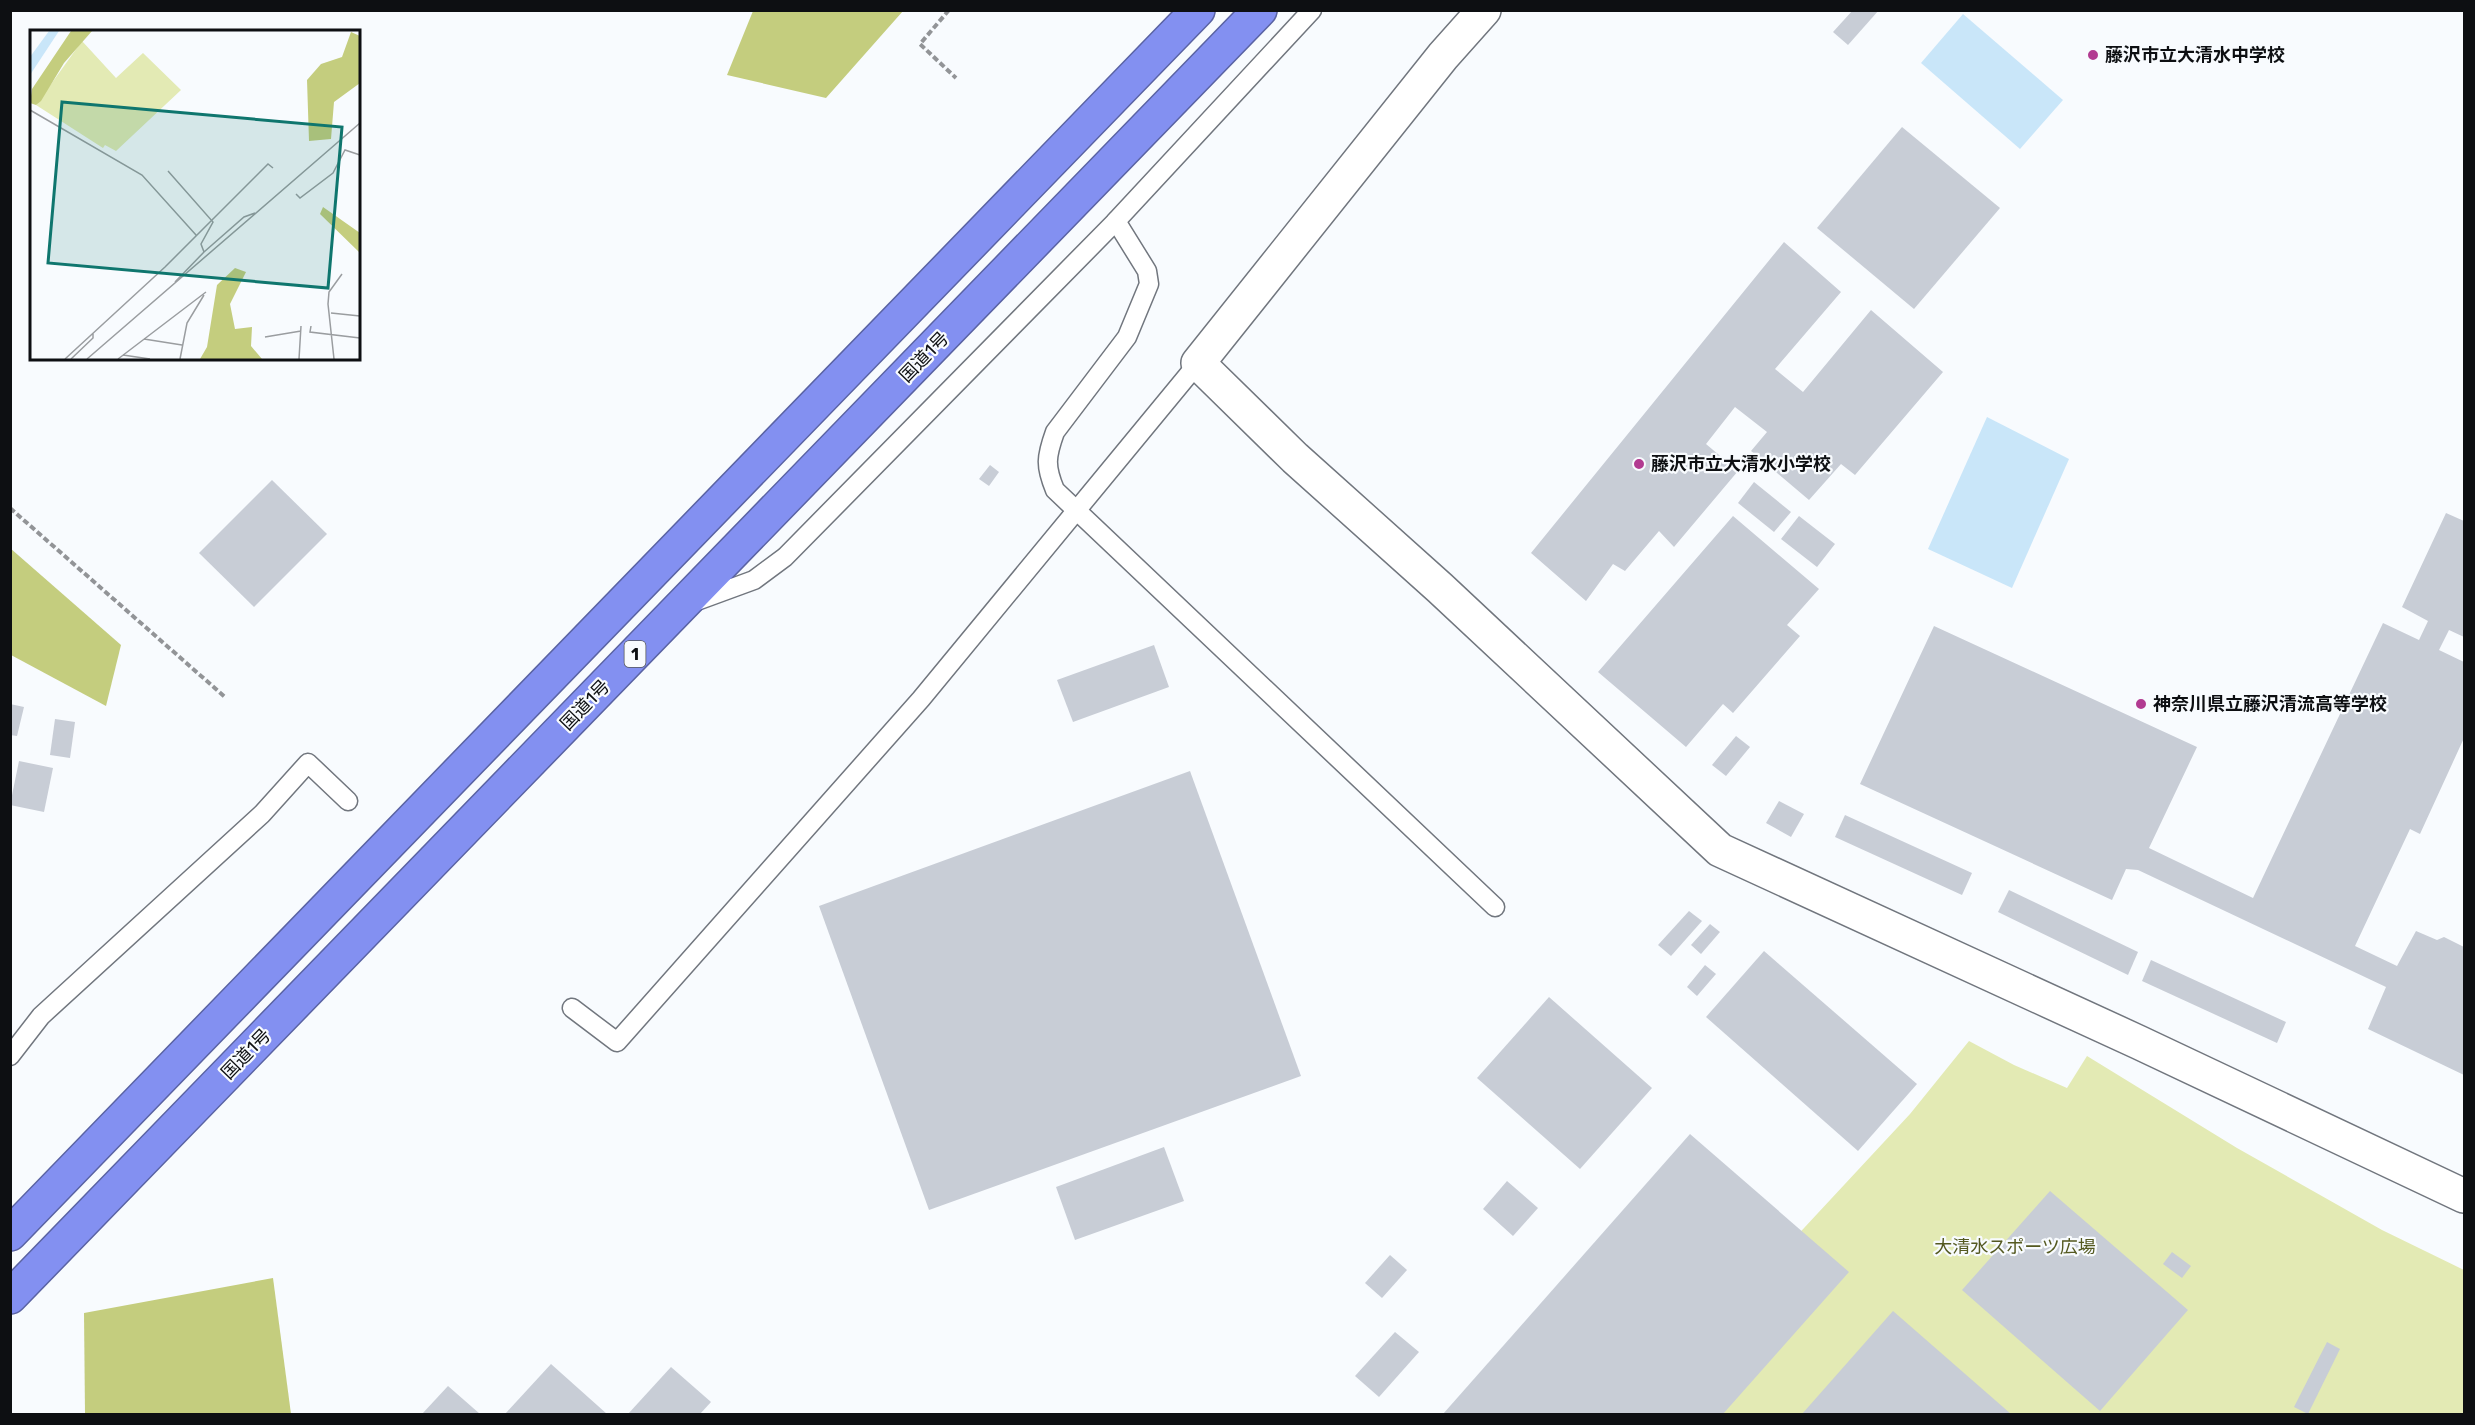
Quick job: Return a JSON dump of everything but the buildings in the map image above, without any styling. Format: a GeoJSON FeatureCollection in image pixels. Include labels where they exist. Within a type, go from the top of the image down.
{"type":"FeatureCollection","features":[{"type":"Feature","properties":{"kind":"highway"},"geometry":{"type":"LineString","coordinates":[[10,1234],[1198,10]]}},
{"type":"Feature","properties":{"kind":"highway","name":"国道1号"},"geometry":{"type":"LineString","coordinates":[[10,1297],[1260,10]]}},
{"type":"Feature","properties":{"kind":"street"},"geometry":{"type":"LineString","coordinates":[[1484,10],[1443,56],[1198,363],[1295,458],[1440,588],[1720,850],[2138,1042],[2464,1196]]}},
{"type":"Feature","properties":{"kind":"lane"},"geometry":{"type":"LineString","coordinates":[[681,606],[754,580],[785,557],[1116,221],[1312,10]]}},
{"type":"Feature","properties":{"kind":"lane"},"geometry":{"type":"LineString","coordinates":[[1116,221],[1147,271],[1149,284],[1127,337],[1055,432],[1049,448],[1047,471],[1055,490],[1495,907]]}},
{"type":"Feature","properties":{"kind":"lane"},"geometry":{"type":"LineString","coordinates":[[572,1008],[617,1042],[921,699],[1198,363]]}},
{"type":"Feature","properties":{"kind":"lane"},"geometry":{"type":"LineString","coordinates":[[10,1056],[41,1016],[262,814],[308,763],[348,801]]}},
{"type":"Feature","properties":{"kind":"path"},"geometry":{"type":"LineString","coordinates":[[949,10],[920,44],[956,78]]}},
{"type":"Feature","properties":{"kind":"path"},"geometry":{"type":"LineString","coordinates":[[10,507],[225,697]]}},
{"type":"Feature","properties":{"kind":"green space"},"geometry":{"type":"Polygon","coordinates":[[[753,10],[903,11],[826,98],[727,75],[753,10]]]}},
{"type":"Feature","properties":{"kind":"green space"},"geometry":{"type":"Polygon","coordinates":[[[10,548],[121,645],[106,706],[11,655],[10,548]]]}},
{"type":"Feature","properties":{"kind":"green space","name":"大清水スポーツ広場"},"geometry":{"type":"Polygon","coordinates":[[[1969,1041],[2014,1065],[2067,1088],[2087,1056],[2237,1148],[2382,1230],[2464,1270],[2464,1414],[1631,1414],[1910,1114],[1969,1041]]]}},
{"type":"Feature","properties":{"kind":"green space"},"geometry":{"type":"Polygon","coordinates":[[[273,1278],[291,1414],[85,1414],[84,1313],[273,1278]]]}},
{"type":"Feature","properties":{"kind":"water"},"geometry":{"type":"Polygon","coordinates":[[[1963,14],[2063,100],[2020,149],[1921,63],[1963,14]]]}},
{"type":"Feature","properties":{"kind":"water"},"geometry":{"type":"Polygon","coordinates":[[[1987,417],[2069,459],[2012,588],[1928,549],[1987,417]]]}},
{"type":"Feature","properties":{"kind":"place","name":"藤沢市立大清水中学校"},"geometry":{"type":"Point","coordinates":[2093,55]}},
{"type":"Feature","properties":{"kind":"place","name":"藤沢市立大清水小学校"},"geometry":{"type":"Point","coordinates":[1639,464]}},
{"type":"Feature","properties":{"kind":"place","name":"神奈川県立藤沢清流高等学校"},"geometry":{"type":"Point","coordinates":[2141,704]}}]}
